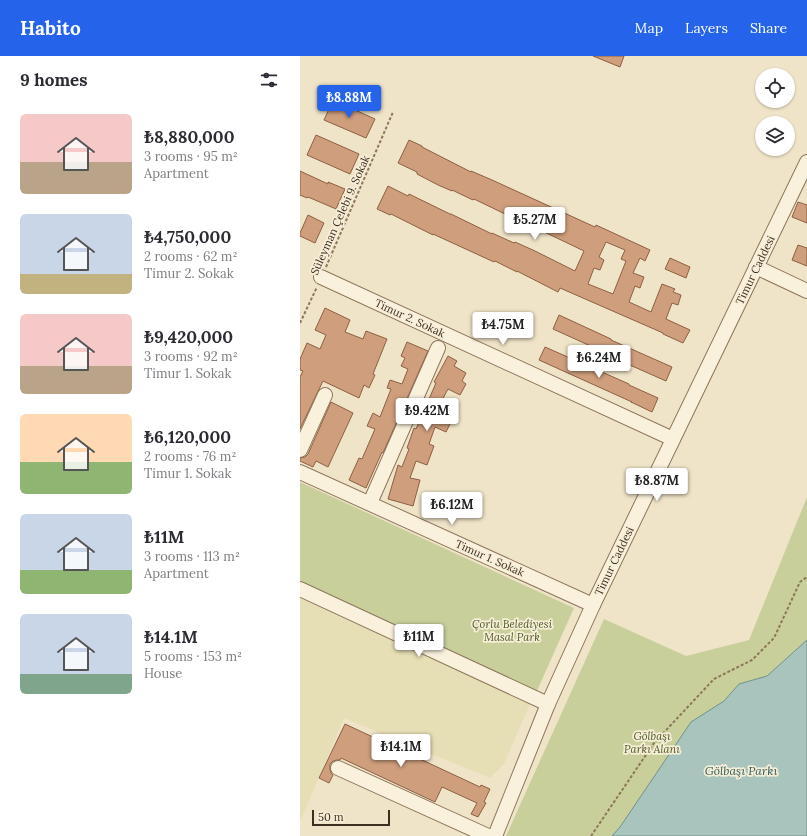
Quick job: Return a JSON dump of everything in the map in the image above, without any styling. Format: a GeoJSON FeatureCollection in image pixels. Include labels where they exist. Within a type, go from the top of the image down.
{"type":"FeatureCollection","features":[{"type":"Feature","properties":{"kind":"street","name":"Timur Caddesi"},"geometry":{"type":"LineString","coordinates":[[495,836],[548,704],[593,605],[807,162]]}},
{"type":"Feature","properties":{"kind":"street"},"geometry":{"type":"LineString","coordinates":[[756,267],[807,291]]}},
{"type":"Feature","properties":{"kind":"street","name":"Timur 2. Sokak"},"geometry":{"type":"LineString","coordinates":[[321,277],[673,439]]}},
{"type":"Feature","properties":{"kind":"street"},"geometry":{"type":"LineString","coordinates":[[370,503],[438,348]]}},
{"type":"Feature","properties":{"kind":"street"},"geometry":{"type":"LineString","coordinates":[[300,450],[325,395]]}},
{"type":"Feature","properties":{"kind":"street","name":"Timur 1. Sokak"},"geometry":{"type":"LineString","coordinates":[[300,472],[593,605]]}},
{"type":"Feature","properties":{"kind":"street"},"geometry":{"type":"LineString","coordinates":[[300,588],[548,704]]}},
{"type":"Feature","properties":{"kind":"street"},"geometry":{"type":"LineString","coordinates":[[338,768],[488,836]]}},
{"type":"Feature","properties":{"kind":"path","name":"Süleyman Çelebi 9. Sokak"},"geometry":{"type":"LineString","coordinates":[[300,324],[393,112]]}},
{"type":"Feature","properties":{"kind":"path"},"geometry":{"type":"LineString","coordinates":[[591,836],[654,743],[714,679],[752,660],[774,638],[800,582],[807,577]]}},
{"type":"Feature","properties":{"kind":"shaded area"},"geometry":{"type":"Polygon","coordinates":[[[300,594],[531,702],[504,764],[490,778],[344,718],[300,822],[300,594]]]}},
{"type":"Feature","properties":{"kind":"green space","name":"Çorlu Belediyesi Masal Park"},"geometry":{"type":"Polygon","coordinates":[[[300,482],[574,608],[536,693],[300,581],[300,482]]]}},
{"type":"Feature","properties":{"kind":"green space","name":"Gölbaşı Parkı Alanı"},"geometry":{"type":"Polygon","coordinates":[[[807,497],[807,836],[506,836],[604,619],[686,656],[749,640],[807,497]]]}},
{"type":"Feature","properties":{"kind":"water","name":"Gölbaşı Parkı"},"geometry":{"type":"Polygon","coordinates":[[[807,640],[807,836],[612,836],[620,827],[691,722],[724,701],[739,684],[767,676],[807,640]]]}},
{"type":"Feature","properties":{"kind":"building"},"geometry":{"type":"Polygon","coordinates":[[[593,56],[624,56],[620,67],[593,56]]]}},
{"type":"Feature","properties":{"kind":"building"},"geometry":{"type":"Polygon","coordinates":[[[333,100],[375,119],[366,138],[324,120],[333,100]]]}},
{"type":"Feature","properties":{"kind":"building"},"geometry":{"type":"Polygon","coordinates":[[[316,135],[359,154],[350,174],[307,155],[316,135]]]}},
{"type":"Feature","properties":{"kind":"building"},"geometry":{"type":"Polygon","coordinates":[[[409,140],[471,172],[492,180],[595,227],[596,225],[650,250],[645,261],[640,258],[633,273],[644,277],[640,288],[635,286],[629,302],[651,312],[662,284],[675,289],[673,292],[681,295],[678,305],[672,303],[666,319],[690,330],[683,343],[560,288],[558,292],[517,271],[377,209],[388,186],[408,196],[409,194],[492,234],[535,251],[575,271],[584,251],[474,199],[473,200],[438,185],[417,174],[417,172],[398,163],[409,140]],[[606,242],[599,257],[604,260],[600,270],[594,268],[588,284],[613,294],[626,261],[621,259],[625,250],[606,242]]]}},
{"type":"Feature","properties":{"kind":"building"},"geometry":{"type":"Polygon","coordinates":[[[300,171],[328,184],[328,182],[345,189],[336,209],[300,195],[300,171]]]}},
{"type":"Feature","properties":{"kind":"building"},"geometry":{"type":"Polygon","coordinates":[[[798,202],[807,205],[807,223],[792,217],[798,202]]]}},
{"type":"Feature","properties":{"kind":"building"},"geometry":{"type":"Polygon","coordinates":[[[308,215],[324,223],[315,243],[300,236],[308,215]]]}},
{"type":"Feature","properties":{"kind":"building"},"geometry":{"type":"Polygon","coordinates":[[[798,245],[807,248],[807,266],[792,260],[798,245]]]}},
{"type":"Feature","properties":{"kind":"building"},"geometry":{"type":"Polygon","coordinates":[[[670,258],[690,267],[686,278],[665,269],[670,258]]]}},
{"type":"Feature","properties":{"kind":"building"},"geometry":{"type":"Polygon","coordinates":[[[325,308],[350,320],[345,332],[363,339],[366,331],[387,339],[369,388],[364,385],[359,398],[323,381],[300,429],[300,377],[303,371],[300,370],[300,359],[307,343],[320,349],[326,335],[315,330],[325,308]]]}},
{"type":"Feature","properties":{"kind":"building"},"geometry":{"type":"Polygon","coordinates":[[[559,315],[672,367],[666,381],[553,329],[559,315]]]}},
{"type":"Feature","properties":{"kind":"building"},"geometry":{"type":"Polygon","coordinates":[[[407,342],[428,351],[366,488],[349,480],[359,458],[362,459],[375,429],[367,426],[373,413],[380,417],[391,389],[387,388],[390,380],[402,384],[408,369],[401,366],[405,358],[401,356],[407,342]]]}},
{"type":"Feature","properties":{"kind":"building"},"geometry":{"type":"Polygon","coordinates":[[[545,347],[658,398],[652,412],[539,360],[545,347]]]}},
{"type":"Feature","properties":{"kind":"building"},"geometry":{"type":"Polygon","coordinates":[[[448,356],[457,361],[454,366],[466,373],[462,381],[466,384],[460,395],[448,389],[440,404],[450,408],[446,419],[451,422],[446,432],[435,427],[429,444],[434,446],[427,465],[416,461],[410,478],[420,480],[413,506],[388,499],[398,465],[402,467],[409,449],[407,448],[414,428],[416,429],[436,383],[434,382],[448,356]]]}},
{"type":"Feature","properties":{"kind":"building"},"geometry":{"type":"Polygon","coordinates":[[[331,402],[353,413],[328,467],[316,461],[313,467],[300,461],[300,458],[305,457],[308,454],[331,402]]]}},
{"type":"Feature","properties":{"kind":"building"},"geometry":{"type":"Polygon","coordinates":[[[345,724],[480,787],[481,785],[490,789],[484,802],[486,803],[478,817],[471,814],[477,803],[442,787],[435,802],[341,758],[340,760],[333,761],[330,764],[331,773],[333,775],[329,783],[319,778],[345,724]]]}}]}
